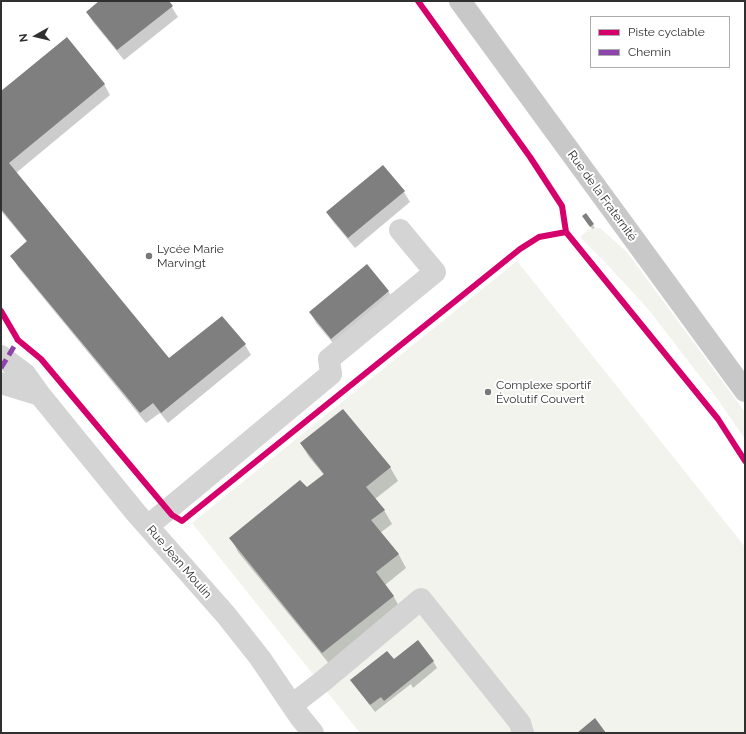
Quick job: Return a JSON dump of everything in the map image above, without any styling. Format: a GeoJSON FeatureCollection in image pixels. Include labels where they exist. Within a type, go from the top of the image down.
{"type":"FeatureCollection","features":[{"type":"Feature","properties":{"kind":"main road","name":"Rue de la Fraternité"},"geometry":{"type":"LineString","coordinates":[[460,1],[745,390]]}},
{"type":"Feature","properties":{"kind":"street"},"geometry":{"type":"LineString","coordinates":[[148,526],[331,374],[330,359],[435,272],[400,230]]}},
{"type":"Feature","properties":{"kind":"street","name":"Rue Jean Moulin"},"geometry":{"type":"LineString","coordinates":[[1,356],[25,374],[40,395],[148,526],[226,615],[260,658],[300,717],[313,733]]}},
{"type":"Feature","properties":{"kind":"street"},"geometry":{"type":"LineString","coordinates":[[1,383],[40,395]]}},
{"type":"Feature","properties":{"kind":"street"},"geometry":{"type":"LineString","coordinates":[[292,705],[421,599],[520,723],[523,733]]}},
{"type":"Feature","properties":{"kind":"shaded area"},"geometry":{"type":"Polygon","coordinates":[[[600,228],[627,252],[745,412],[745,439],[716,397],[648,309],[580,237],[588,230],[600,228]]]}},
{"type":"Feature","properties":{"kind":"shaded area","name":"Complexe sportif Évolutif Couvert"},"geometry":{"type":"Polygon","coordinates":[[[517,261],[745,547],[745,733],[360,733],[192,523],[517,261]]]}},
{"type":"Feature","properties":{"kind":"building"},"geometry":{"type":"Polygon","coordinates":[[[99,1],[169,1],[173,6],[117,50],[86,12],[99,1]]]}},
{"type":"Feature","properties":{"kind":"building"},"geometry":{"type":"Polygon","coordinates":[[[67,37],[105,84],[9,163],[169,358],[222,316],[246,344],[161,413],[153,403],[140,413],[10,256],[27,241],[1,209],[1,91],[67,37]]]}},
{"type":"Feature","properties":{"kind":"building"},"geometry":{"type":"Polygon","coordinates":[[[383,165],[405,191],[348,238],[326,212],[383,165]]]}},
{"type":"Feature","properties":{"kind":"building"},"geometry":{"type":"Polygon","coordinates":[[[586,213],[594,224],[590,227],[582,216],[586,213]]]}},
{"type":"Feature","properties":{"kind":"building"},"geometry":{"type":"Polygon","coordinates":[[[367,264],[389,291],[331,339],[309,312],[367,264]]]}},
{"type":"Feature","properties":{"kind":"building"},"geometry":{"type":"Polygon","coordinates":[[[343,409],[391,467],[366,487],[385,510],[371,520],[399,554],[376,572],[394,596],[322,653],[229,538],[300,480],[307,487],[324,474],[300,443],[343,409]]]}},
{"type":"Feature","properties":{"kind":"building"},"geometry":{"type":"Polygon","coordinates":[[[418,640],[434,661],[384,701],[381,697],[370,705],[350,680],[387,651],[394,659],[418,640]]]}},
{"type":"Feature","properties":{"kind":"building"},"geometry":{"type":"Polygon","coordinates":[[[595,718],[606,733],[577,733],[595,718]]]}},
{"type":"Feature","properties":{"kind":"marked path"},"geometry":{"type":"LineString","coordinates":[[1,368],[18,340]]}},
{"type":"Feature","properties":{"kind":"cycle path"},"geometry":{"type":"LineString","coordinates":[[418,1],[530,157],[562,206],[566,232],[718,419],[745,461]]}},
{"type":"Feature","properties":{"kind":"cycle path"},"geometry":{"type":"LineString","coordinates":[[1,311],[18,340],[41,359],[172,515],[182,521],[520,249],[539,237],[566,232]]}},
{"type":"Feature","properties":{"kind":"place","name":"Lycée Marie Marvingt"},"geometry":{"type":"Point","coordinates":[149,256]}},
{"type":"Feature","properties":{"kind":"place","name":"Complexe sportif Évolutif Couvert"},"geometry":{"type":"Point","coordinates":[488,392]}}]}
